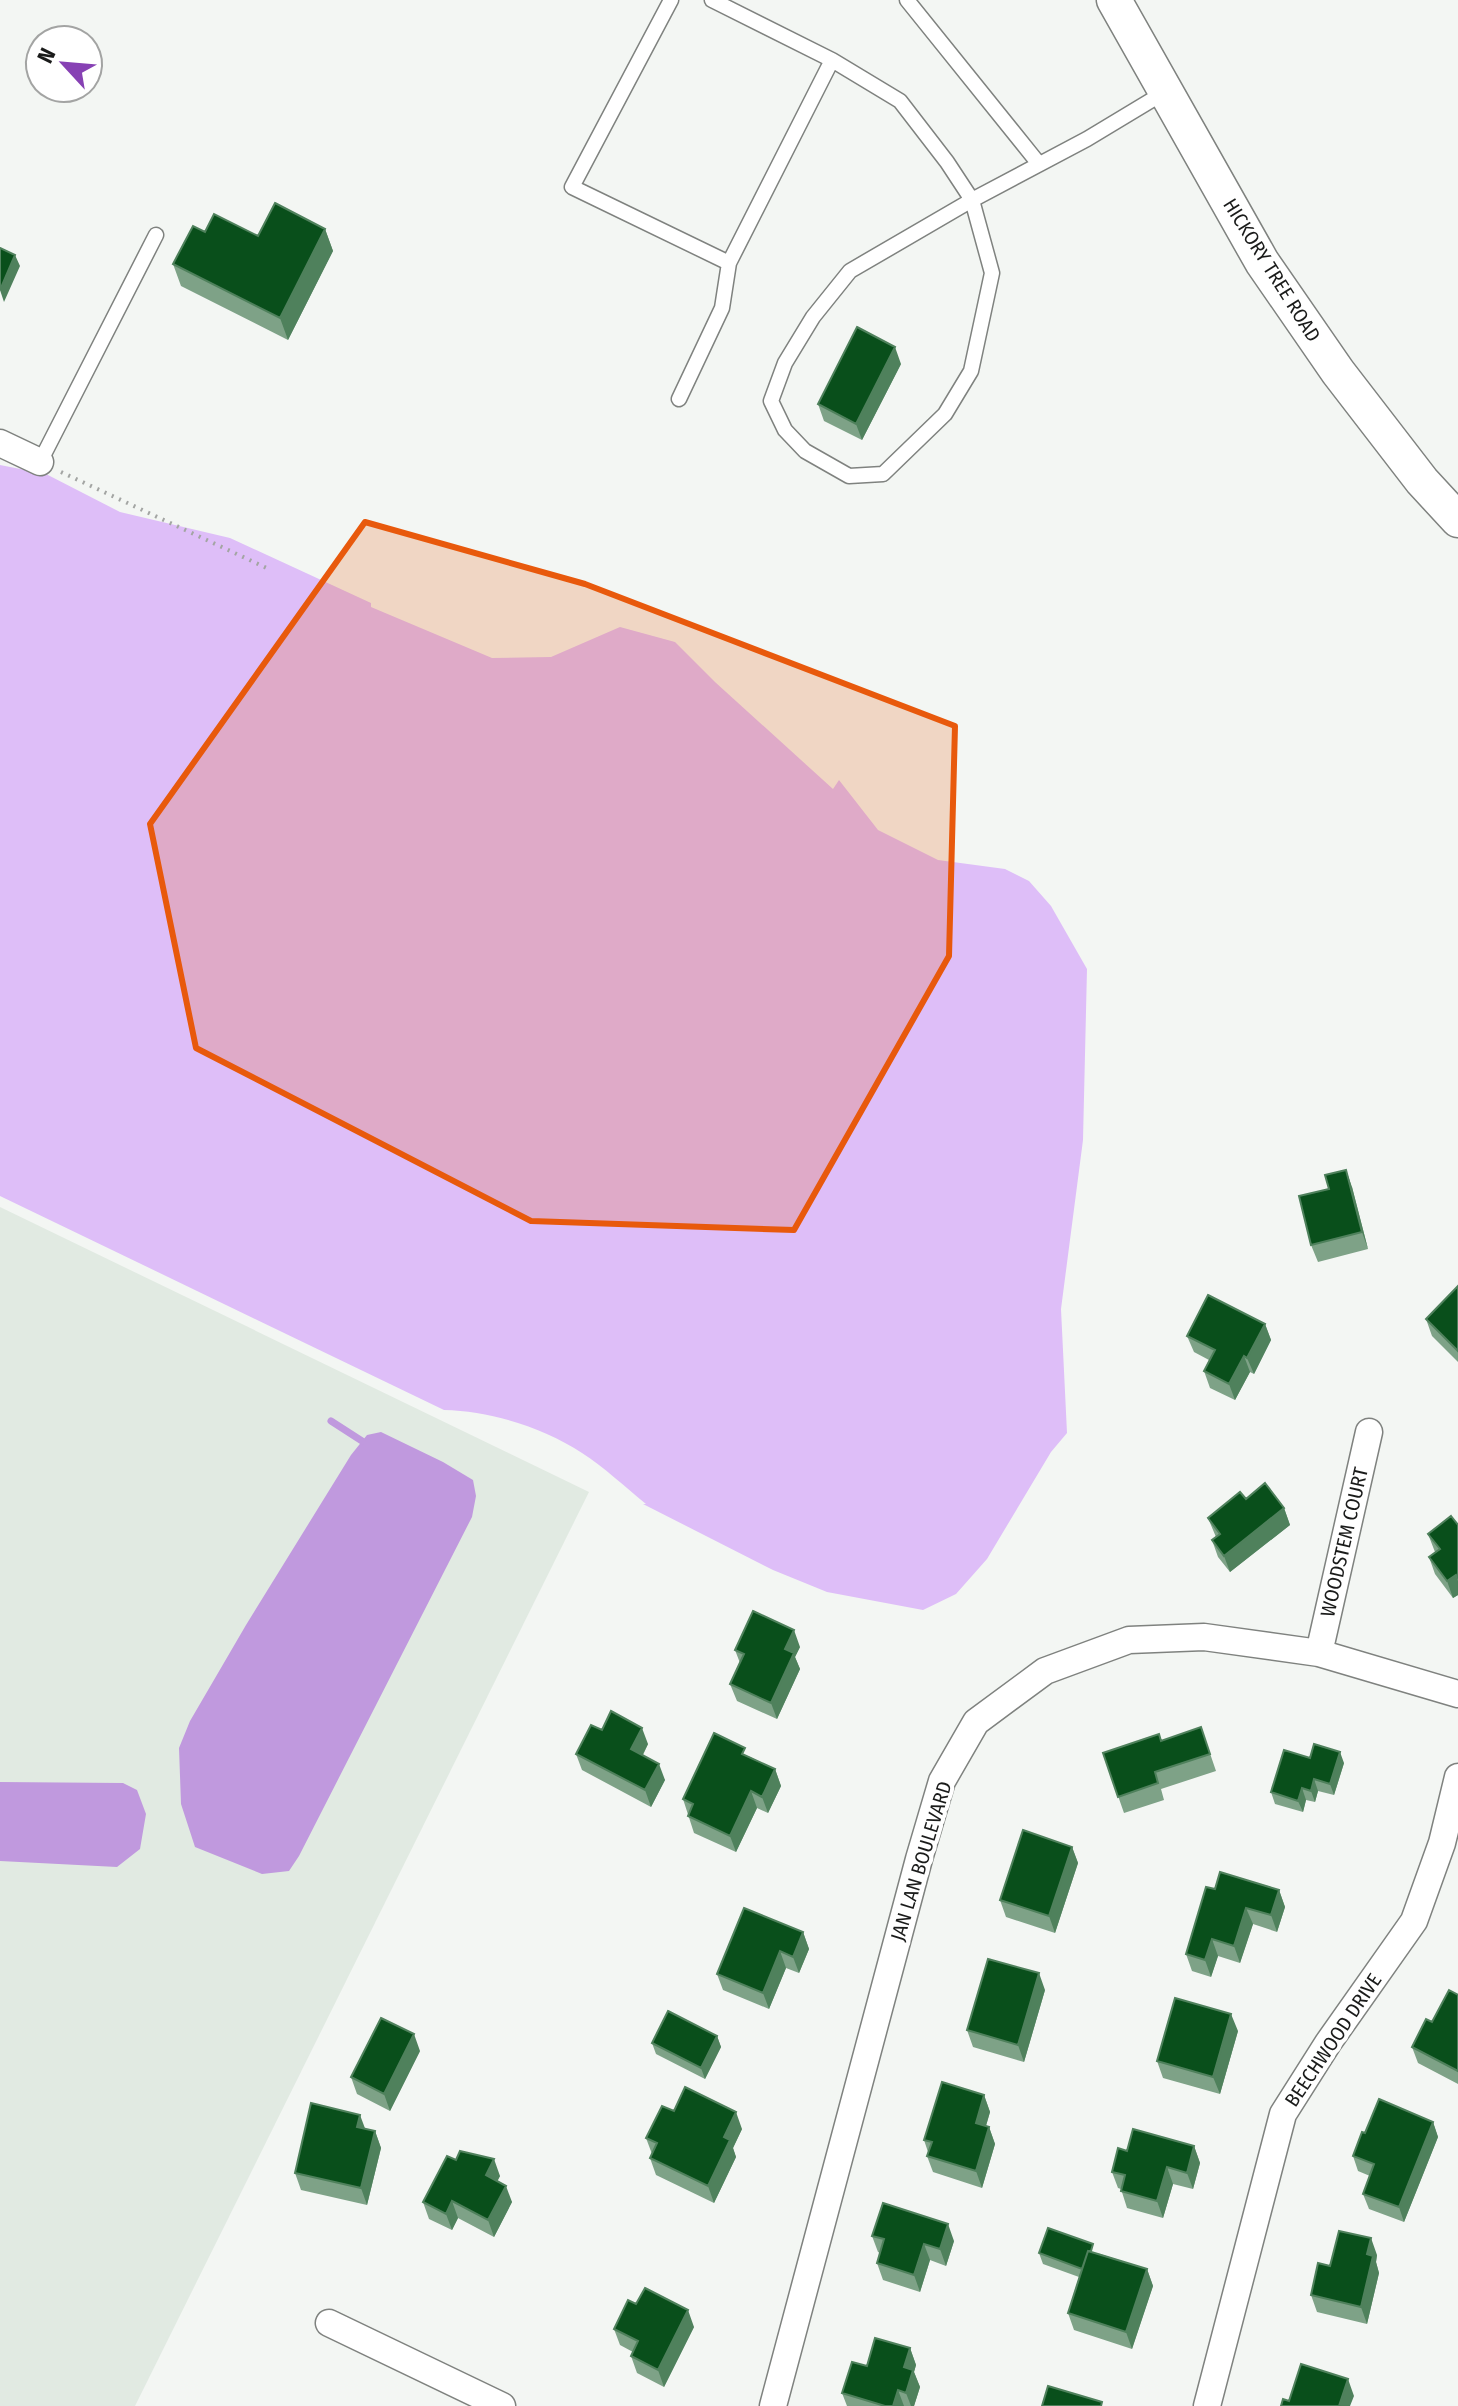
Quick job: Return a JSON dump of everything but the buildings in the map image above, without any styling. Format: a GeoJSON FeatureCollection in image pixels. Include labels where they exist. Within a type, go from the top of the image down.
{"type":"FeatureCollection","features":[{"type":"Feature","properties":{"kind":"street","name":"HICKORY TREE ROAD"},"geometry":{"type":"LineString","coordinates":[[1114,0],[1269,272],[1338,372],[1422,481],[1458,520]]}},
{"type":"Feature","properties":{"kind":"street"},"geometry":{"type":"LineString","coordinates":[[0,443],[40,462]]}},
{"type":"Feature","properties":{"kind":"street","name":"WOODSTEM COURT"},"geometry":{"type":"LineString","coordinates":[[1319,1653],[1369,1432]]}},
{"type":"Feature","properties":{"kind":"street","name":"JAN LAN BOULEVARD"},"geometry":{"type":"LineString","coordinates":[[773,2406],[942,1781],[976,1722],[1045,1671],[1129,1640],[1204,1637],[1319,1653],[1458,1694]]}},
{"type":"Feature","properties":{"kind":"street","name":"BEECHWOOD DRIVE"},"geometry":{"type":"LineString","coordinates":[[1207,2406],[1283,2114],[1328,2043],[1414,1921],[1442,1843],[1458,1777]]}},
{"type":"Feature","properties":{"kind":"street"},"geometry":{"type":"LineString","coordinates":[[329,2323],[502,2406]]}},
{"type":"Feature","properties":{"kind":"lane"},"geometry":{"type":"LineString","coordinates":[[671,0],[572,187],[729,263]]}},
{"type":"Feature","properties":{"kind":"lane"},"geometry":{"type":"LineString","coordinates":[[712,0],[832,60],[900,101],[972,200],[992,273],[971,371],[945,414],[883,474],[849,476],[805,451],[785,430],[771,401],[785,363],[813,317],[850,271],[972,200],[1165,91]]}},
{"type":"Feature","properties":{"kind":"lane"},"geometry":{"type":"LineString","coordinates":[[907,0],[1039,164]]}},
{"type":"Feature","properties":{"kind":"lane"},"geometry":{"type":"LineString","coordinates":[[679,399],[722,308],[729,263],[832,60]]}},
{"type":"Feature","properties":{"kind":"lane"},"geometry":{"type":"LineString","coordinates":[[40,462],[156,235]]}},
{"type":"Feature","properties":{"kind":"path"},"geometry":{"type":"LineString","coordinates":[[40,462],[271,570]]}},
{"type":"Feature","properties":{"kind":"highlighted area"},"geometry":{"type":"Polygon","coordinates":[[[365,522],[585,584],[955,726],[949,956],[794,1230],[531,1221],[196,1048],[150,824],[365,522]]]}},
{"type":"Feature","properties":{"kind":"shaded area"},"geometry":{"type":"Polygon","coordinates":[[[0,465],[46,474],[120,512],[230,538],[371,603],[371,607],[492,658],[551,657],[620,627],[675,642],[833,789],[839,780],[878,830],[938,860],[1005,869],[1029,881],[1051,906],[1087,969],[1083,1140],[1061,1309],[1067,1433],[1051,1452],[987,1559],[956,1594],[923,1610],[827,1592],[773,1570],[643,1504],[646,1504],[598,1464],[550,1435],[498,1417],[444,1410],[0,1196],[0,465]]]}},
{"type":"Feature","properties":{"kind":"shaded area"},"geometry":{"type":"Polygon","coordinates":[[[0,1207],[589,1492],[135,2406],[0,2406],[0,1207]]]}},
{"type":"Feature","properties":{"kind":"shaded area"},"geometry":{"type":"Polygon","coordinates":[[[381,1432],[473,1480],[476,1496],[472,1517],[299,1856],[289,1871],[262,1874],[195,1847],[181,1804],[179,1748],[190,1721],[246,1625],[351,1455],[367,1435],[381,1432]]]}},
{"type":"Feature","properties":{"kind":"shaded area"},"geometry":{"type":"Polygon","coordinates":[[[0,1782],[123,1783],[137,1790],[146,1814],[140,1849],[117,1867],[0,1861],[0,1782]]]}},
{"type":"Feature","properties":{"kind":"waterway"},"geometry":{"type":"LineString","coordinates":[[331,1421],[362,1441]]}}]}
